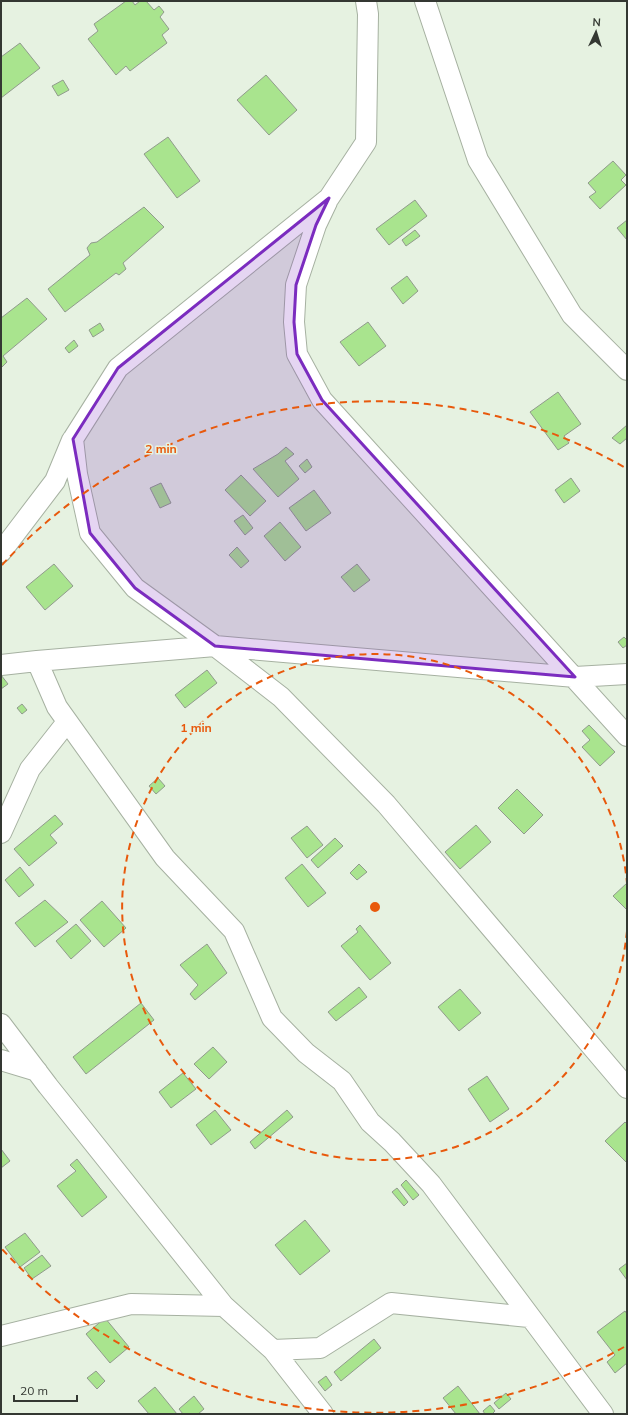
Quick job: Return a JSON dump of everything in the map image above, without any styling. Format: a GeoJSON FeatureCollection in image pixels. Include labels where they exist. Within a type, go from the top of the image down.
{"type":"FeatureCollection","features":[{"type":"Feature","properties":{"kind":"street"},"geometry":{"type":"LineString","coordinates":[[366,1],[368,14],[366,142],[329,198],[316,225],[296,285],[294,322],[297,354],[322,400],[627,736]]}},
{"type":"Feature","properties":{"kind":"street"},"geometry":{"type":"LineString","coordinates":[[425,1],[478,160],[572,315],[627,370]]}},
{"type":"Feature","properties":{"kind":"street"},"geometry":{"type":"LineString","coordinates":[[1,552],[55,482],[73,438],[118,368],[329,198]]}},
{"type":"Feature","properties":{"kind":"street"},"geometry":{"type":"LineString","coordinates":[[73,438],[77,474],[90,533],[135,588],[215,646],[281,697],[386,804],[627,1088]]}},
{"type":"Feature","properties":{"kind":"street"},"geometry":{"type":"LineString","coordinates":[[1,665],[215,646],[575,677],[627,674]]}},
{"type":"Feature","properties":{"kind":"street"},"geometry":{"type":"LineString","coordinates":[[37,661],[56,707],[165,858],[234,931],[272,1018],[306,1053],[342,1081],[370,1122],[392,1142],[431,1184],[603,1414]]}},
{"type":"Feature","properties":{"kind":"street"},"geometry":{"type":"LineString","coordinates":[[1,833],[30,769],[67,722]]}},
{"type":"Feature","properties":{"kind":"street"},"geometry":{"type":"LineString","coordinates":[[1,1024],[37,1072],[224,1306],[273,1350],[323,1414]]}},
{"type":"Feature","properties":{"kind":"street"},"geometry":{"type":"LineString","coordinates":[[1,1060],[37,1072]]}},
{"type":"Feature","properties":{"kind":"street"},"geometry":{"type":"LineString","coordinates":[[273,1350],[320,1348],[391,1303],[530,1316]]}},
{"type":"Feature","properties":{"kind":"street"},"geometry":{"type":"LineString","coordinates":[[1,1336],[131,1304],[224,1306]]}},
{"type":"Feature","properties":{"kind":"highlighted area"},"geometry":{"type":"Polygon","coordinates":[[[329,198],[316,225],[296,285],[294,322],[297,354],[322,400],[575,677],[215,646],[135,588],[90,533],[73,439],[118,368],[329,198]]]}},
{"type":"Feature","properties":{"kind":"building"},"geometry":{"type":"Polygon","coordinates":[[[126,1],[132,1],[135,5],[140,1],[146,1],[154,10],[159,6],[164,12],[160,17],[169,29],[162,35],[167,43],[130,71],[126,66],[116,75],[88,39],[98,31],[94,24],[126,1]]]}},
{"type":"Feature","properties":{"kind":"building"},"geometry":{"type":"Polygon","coordinates":[[[20,43],[40,68],[1,98],[1,57],[20,43]]]}},
{"type":"Feature","properties":{"kind":"building"},"geometry":{"type":"Polygon","coordinates":[[[266,75],[297,110],[269,135],[237,100],[266,75]]]}},
{"type":"Feature","properties":{"kind":"building"},"geometry":{"type":"Polygon","coordinates":[[[63,80],[69,90],[58,96],[52,86],[63,80]]]}},
{"type":"Feature","properties":{"kind":"building"},"geometry":{"type":"Polygon","coordinates":[[[168,137],[200,181],[177,198],[144,154],[168,137]]]}},
{"type":"Feature","properties":{"kind":"building"},"geometry":{"type":"Polygon","coordinates":[[[613,161],[626,175],[621,180],[626,185],[600,209],[589,197],[596,192],[588,183],[613,161]]]}},
{"type":"Feature","properties":{"kind":"building"},"geometry":{"type":"Polygon","coordinates":[[[415,200],[427,216],[389,245],[376,229],[415,200]]]}},
{"type":"Feature","properties":{"kind":"building"},"geometry":{"type":"Polygon","coordinates":[[[144,207],[164,227],[123,263],[126,269],[119,275],[116,273],[65,312],[48,289],[90,255],[87,248],[91,243],[97,242],[144,207]]]}},
{"type":"Feature","properties":{"kind":"building"},"geometry":{"type":"Polygon","coordinates":[[[627,220],[627,240],[617,228],[627,220]]]}},
{"type":"Feature","properties":{"kind":"building"},"geometry":{"type":"Polygon","coordinates":[[[415,230],[420,236],[406,246],[402,240],[415,230]]]}},
{"type":"Feature","properties":{"kind":"building"},"geometry":{"type":"Polygon","coordinates":[[[407,276],[418,291],[403,304],[391,288],[407,276]]]}},
{"type":"Feature","properties":{"kind":"building"},"geometry":{"type":"Polygon","coordinates":[[[27,298],[47,319],[3,356],[7,362],[1,368],[1,318],[27,298]]]}},
{"type":"Feature","properties":{"kind":"building"},"geometry":{"type":"Polygon","coordinates":[[[368,322],[386,346],[359,366],[340,342],[368,322]]]}},
{"type":"Feature","properties":{"kind":"building"},"geometry":{"type":"Polygon","coordinates":[[[100,323],[104,330],[93,337],[89,330],[100,323]]]}},
{"type":"Feature","properties":{"kind":"building"},"geometry":{"type":"Polygon","coordinates":[[[74,340],[78,346],[69,353],[65,348],[74,340]]]}},
{"type":"Feature","properties":{"kind":"building"},"geometry":{"type":"Polygon","coordinates":[[[558,392],[581,424],[564,436],[569,443],[558,450],[530,412],[558,392]]]}},
{"type":"Feature","properties":{"kind":"building"},"geometry":{"type":"Polygon","coordinates":[[[627,425],[627,438],[620,444],[612,438],[627,425]]]}},
{"type":"Feature","properties":{"kind":"building"},"geometry":{"type":"Polygon","coordinates":[[[286,447],[294,454],[285,461],[299,479],[278,497],[253,469],[278,454],[286,447]]]}},
{"type":"Feature","properties":{"kind":"building"},"geometry":{"type":"Polygon","coordinates":[[[307,459],[312,467],[305,473],[299,466],[307,459]]]}},
{"type":"Feature","properties":{"kind":"building"},"geometry":{"type":"Polygon","coordinates":[[[241,475],[266,501],[250,516],[225,490],[241,475]]]}},
{"type":"Feature","properties":{"kind":"building"},"geometry":{"type":"Polygon","coordinates":[[[571,478],[580,491],[564,503],[555,490],[571,478]]]}},
{"type":"Feature","properties":{"kind":"building"},"geometry":{"type":"Polygon","coordinates":[[[161,483],[171,503],[160,508],[150,488],[161,483]]]}},
{"type":"Feature","properties":{"kind":"building"},"geometry":{"type":"Polygon","coordinates":[[[314,490],[331,513],[306,531],[289,508],[314,490]]]}},
{"type":"Feature","properties":{"kind":"building"},"geometry":{"type":"Polygon","coordinates":[[[243,515],[253,528],[245,535],[234,521],[243,515]]]}},
{"type":"Feature","properties":{"kind":"building"},"geometry":{"type":"Polygon","coordinates":[[[280,522],[301,547],[285,561],[264,536],[280,522]]]}},
{"type":"Feature","properties":{"kind":"building"},"geometry":{"type":"Polygon","coordinates":[[[237,547],[249,561],[241,568],[229,555],[237,547]]]}},
{"type":"Feature","properties":{"kind":"building"},"geometry":{"type":"Polygon","coordinates":[[[54,564],[73,586],[45,610],[26,587],[54,564]]]}},
{"type":"Feature","properties":{"kind":"building"},"geometry":{"type":"Polygon","coordinates":[[[357,564],[370,580],[354,592],[341,577],[357,564]]]}},
{"type":"Feature","properties":{"kind":"building"},"geometry":{"type":"Polygon","coordinates":[[[624,637],[627,640],[627,645],[623,648],[618,642],[624,637]]]}},
{"type":"Feature","properties":{"kind":"building"},"geometry":{"type":"Polygon","coordinates":[[[207,670],[217,683],[185,708],[175,695],[207,670]]]}},
{"type":"Feature","properties":{"kind":"building"},"geometry":{"type":"Polygon","coordinates":[[[1,675],[8,684],[1,689],[1,675]]]}},
{"type":"Feature","properties":{"kind":"building"},"geometry":{"type":"Polygon","coordinates":[[[22,704],[27,710],[22,714],[17,708],[22,704]]]}},
{"type":"Feature","properties":{"kind":"building"},"geometry":{"type":"Polygon","coordinates":[[[589,725],[615,752],[600,766],[582,747],[590,740],[582,731],[589,725]]]}},
{"type":"Feature","properties":{"kind":"building"},"geometry":{"type":"Polygon","coordinates":[[[158,778],[165,786],[156,794],[149,786],[158,778]]]}},
{"type":"Feature","properties":{"kind":"building"},"geometry":{"type":"Polygon","coordinates":[[[517,789],[543,815],[524,834],[498,808],[517,789]]]}},
{"type":"Feature","properties":{"kind":"building"},"geometry":{"type":"Polygon","coordinates":[[[55,815],[63,824],[50,835],[57,843],[29,866],[14,849],[55,815]]]}},
{"type":"Feature","properties":{"kind":"building"},"geometry":{"type":"Polygon","coordinates":[[[476,825],[491,842],[460,869],[445,852],[476,825]]]}},
{"type":"Feature","properties":{"kind":"building"},"geometry":{"type":"Polygon","coordinates":[[[307,826],[323,845],[307,858],[291,838],[307,826]]]}},
{"type":"Feature","properties":{"kind":"building"},"geometry":{"type":"Polygon","coordinates":[[[335,838],[343,846],[318,868],[311,860],[335,838]]]}},
{"type":"Feature","properties":{"kind":"building"},"geometry":{"type":"Polygon","coordinates":[[[302,864],[326,893],[308,907],[285,878],[302,864]]]}},
{"type":"Feature","properties":{"kind":"building"},"geometry":{"type":"Polygon","coordinates":[[[359,864],[367,872],[357,880],[350,873],[359,864]]]}},
{"type":"Feature","properties":{"kind":"building"},"geometry":{"type":"Polygon","coordinates":[[[20,867],[34,885],[19,897],[5,880],[20,867]]]}},
{"type":"Feature","properties":{"kind":"building"},"geometry":{"type":"Polygon","coordinates":[[[627,883],[627,910],[613,896],[627,883]]]}},
{"type":"Feature","properties":{"kind":"building"},"geometry":{"type":"Polygon","coordinates":[[[45,900],[68,922],[35,947],[15,923],[45,900]]]}},
{"type":"Feature","properties":{"kind":"building"},"geometry":{"type":"Polygon","coordinates":[[[102,901],[126,928],[104,947],[80,920],[102,901]]]}},
{"type":"Feature","properties":{"kind":"building"},"geometry":{"type":"Polygon","coordinates":[[[76,924],[91,941],[71,959],[56,941],[76,924]]]}},
{"type":"Feature","properties":{"kind":"building"},"geometry":{"type":"Polygon","coordinates":[[[360,925],[391,963],[370,980],[341,946],[358,932],[356,929],[360,925]]]}},
{"type":"Feature","properties":{"kind":"building"},"geometry":{"type":"Polygon","coordinates":[[[207,944],[227,973],[195,1000],[190,994],[198,985],[180,965],[207,944]]]}},
{"type":"Feature","properties":{"kind":"building"},"geometry":{"type":"Polygon","coordinates":[[[359,987],[367,997],[336,1021],[328,1012],[359,987]]]}},
{"type":"Feature","properties":{"kind":"building"},"geometry":{"type":"Polygon","coordinates":[[[460,989],[481,1013],[459,1031],[438,1007],[460,989]]]}},
{"type":"Feature","properties":{"kind":"building"},"geometry":{"type":"Polygon","coordinates":[[[141,1003],[154,1020],[86,1074],[73,1057],[141,1003]]]}},
{"type":"Feature","properties":{"kind":"building"},"geometry":{"type":"Polygon","coordinates":[[[213,1047],[227,1062],[209,1079],[194,1064],[213,1047]]]}},
{"type":"Feature","properties":{"kind":"building"},"geometry":{"type":"Polygon","coordinates":[[[183,1073],[196,1089],[171,1108],[159,1092],[183,1073]]]}},
{"type":"Feature","properties":{"kind":"building"},"geometry":{"type":"Polygon","coordinates":[[[487,1076],[509,1109],[490,1122],[468,1089],[487,1076]]]}},
{"type":"Feature","properties":{"kind":"building"},"geometry":{"type":"Polygon","coordinates":[[[215,1110],[231,1130],[211,1145],[196,1125],[215,1110]]]}},
{"type":"Feature","properties":{"kind":"building"},"geometry":{"type":"Polygon","coordinates":[[[287,1110],[293,1117],[255,1149],[250,1142],[287,1110]]]}},
{"type":"Feature","properties":{"kind":"building"},"geometry":{"type":"Polygon","coordinates":[[[625,1122],[627,1124],[627,1163],[605,1141],[625,1122]]]}},
{"type":"Feature","properties":{"kind":"building"},"geometry":{"type":"Polygon","coordinates":[[[1,1149],[10,1161],[1,1168],[1,1149]]]}},
{"type":"Feature","properties":{"kind":"building"},"geometry":{"type":"Polygon","coordinates":[[[77,1159],[107,1197],[82,1217],[57,1186],[76,1171],[70,1165],[77,1159]]]}},
{"type":"Feature","properties":{"kind":"building"},"geometry":{"type":"Polygon","coordinates":[[[406,1180],[419,1195],[413,1200],[401,1185],[406,1180]]]}},
{"type":"Feature","properties":{"kind":"building"},"geometry":{"type":"Polygon","coordinates":[[[397,1188],[408,1202],[404,1206],[392,1192],[397,1188]]]}},
{"type":"Feature","properties":{"kind":"building"},"geometry":{"type":"Polygon","coordinates":[[[305,1220],[330,1251],[300,1275],[275,1245],[305,1220]]]}},
{"type":"Feature","properties":{"kind":"building"},"geometry":{"type":"Polygon","coordinates":[[[25,1233],[40,1252],[20,1267],[5,1247],[25,1233]]]}},
{"type":"Feature","properties":{"kind":"building"},"geometry":{"type":"Polygon","coordinates":[[[42,1255],[51,1266],[32,1279],[24,1268],[42,1255]]]}},
{"type":"Feature","properties":{"kind":"building"},"geometry":{"type":"Polygon","coordinates":[[[627,1263],[627,1280],[619,1269],[627,1263]]]}},
{"type":"Feature","properties":{"kind":"building"},"geometry":{"type":"Polygon","coordinates":[[[625,1311],[627,1314],[627,1363],[615,1373],[607,1362],[615,1355],[597,1332],[625,1311]]]}},
{"type":"Feature","properties":{"kind":"building"},"geometry":{"type":"Polygon","coordinates":[[[105,1318],[129,1347],[110,1363],[86,1334],[105,1318]]]}},
{"type":"Feature","properties":{"kind":"building"},"geometry":{"type":"Polygon","coordinates":[[[374,1339],[381,1348],[341,1381],[334,1372],[374,1339]]]}},
{"type":"Feature","properties":{"kind":"building"},"geometry":{"type":"Polygon","coordinates":[[[96,1371],[105,1381],[97,1389],[87,1378],[96,1371]]]}},
{"type":"Feature","properties":{"kind":"building"},"geometry":{"type":"Polygon","coordinates":[[[326,1376],[332,1385],[325,1391],[318,1382],[326,1376]]]}},
{"type":"Feature","properties":{"kind":"building"},"geometry":{"type":"Polygon","coordinates":[[[458,1386],[480,1414],[456,1414],[443,1398],[458,1386]]]}},
{"type":"Feature","properties":{"kind":"building"},"geometry":{"type":"Polygon","coordinates":[[[155,1387],[177,1414],[149,1414],[138,1401],[155,1387]]]}},
{"type":"Feature","properties":{"kind":"building"},"geometry":{"type":"Polygon","coordinates":[[[506,1393],[511,1399],[499,1409],[494,1403],[506,1393]]]}},
{"type":"Feature","properties":{"kind":"building"},"geometry":{"type":"Polygon","coordinates":[[[194,1396],[204,1409],[198,1414],[183,1414],[179,1409],[194,1396]]]}},
{"type":"Feature","properties":{"kind":"building"},"geometry":{"type":"Polygon","coordinates":[[[490,1405],[495,1411],[492,1414],[485,1414],[483,1411],[490,1405]]]}}]}
